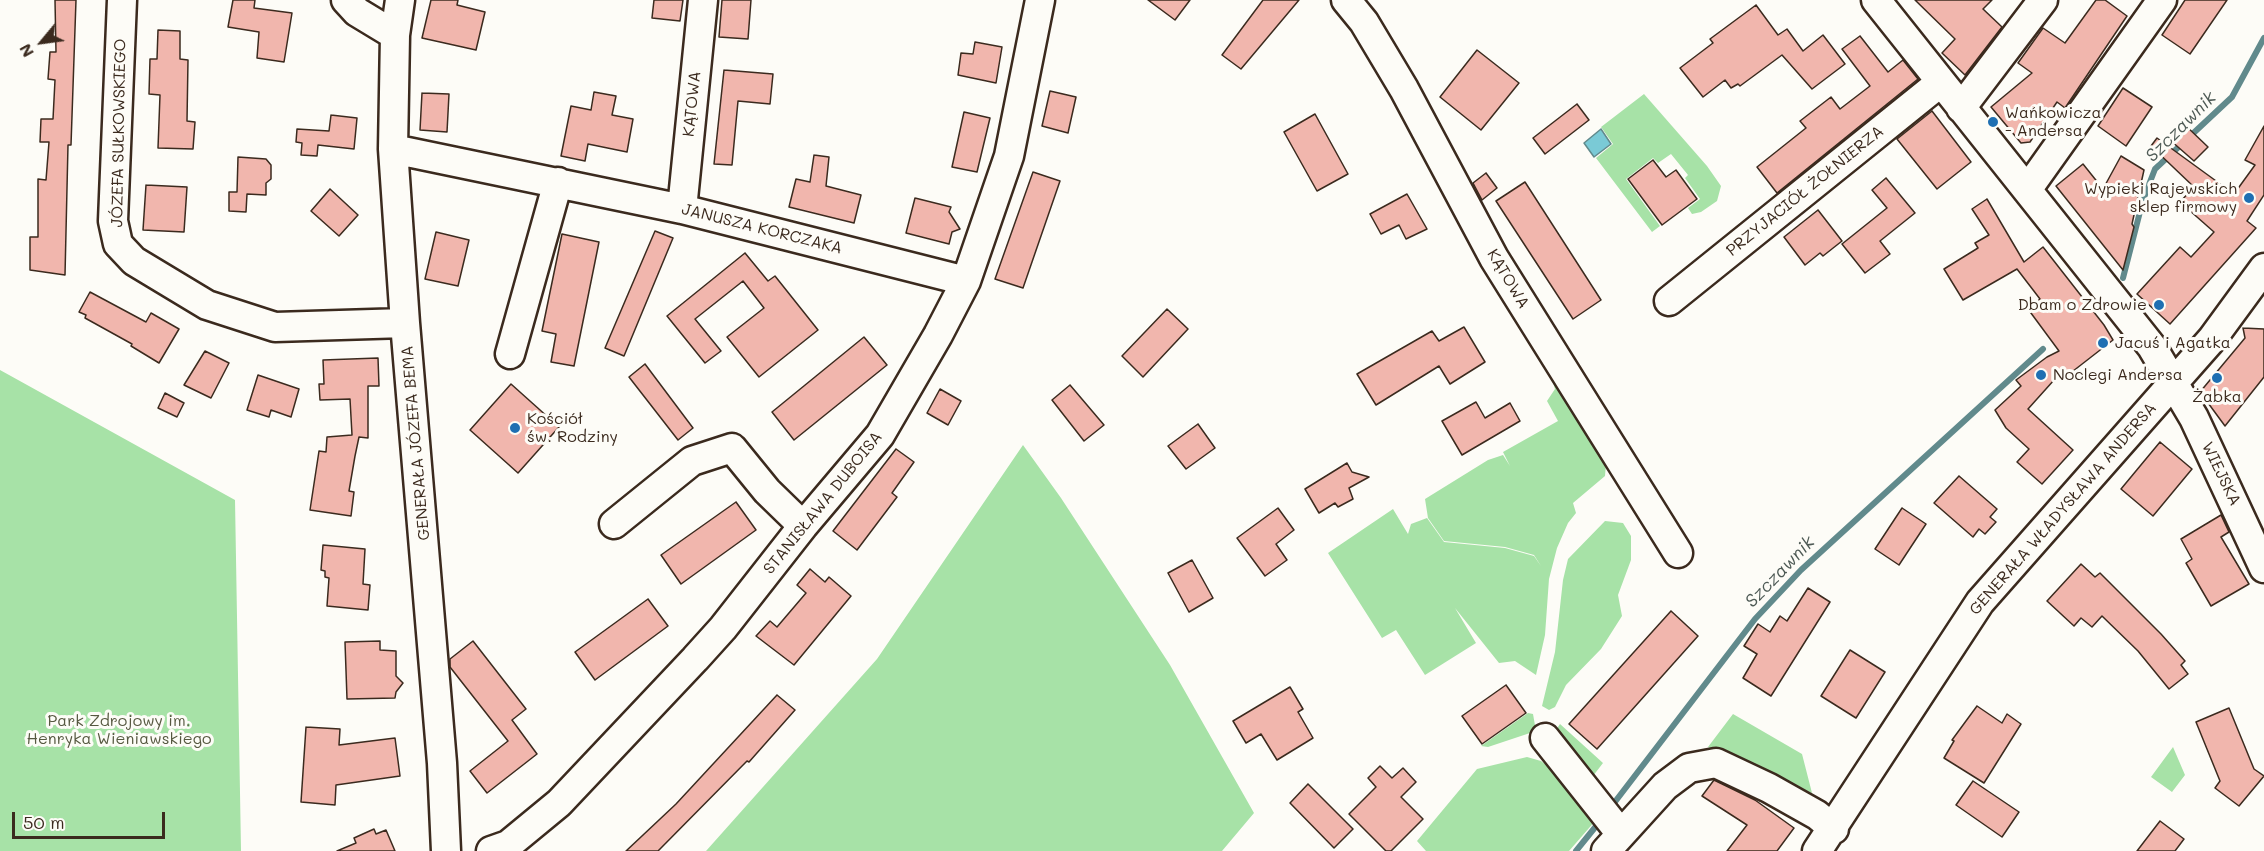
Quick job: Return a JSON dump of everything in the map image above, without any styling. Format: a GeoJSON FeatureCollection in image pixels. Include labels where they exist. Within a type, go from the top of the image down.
{"type":"FeatureCollection","features":[{"type":"Feature","properties":{"kind":"street","name":"JÓZEFA SUŁKOWSKIEGO"},"geometry":{"type":"LineString","coordinates":[[122,0],[113,221],[118,244],[134,261],[207,305],[275,327],[405,322]]}},
{"type":"Feature","properties":{"kind":"street"},"geometry":{"type":"LineString","coordinates":[[346,0],[357,12],[395,35]]}},
{"type":"Feature","properties":{"kind":"street","name":"GENERAŁA JÓZEFA BEMA"},"geometry":{"type":"LineString","coordinates":[[400,0],[395,35],[393,149],[405,322],[442,763],[446,851]]}},
{"type":"Feature","properties":{"kind":"street","name":"KĄTOWA"},"geometry":{"type":"LineString","coordinates":[[682,209],[703,0]]}},
{"type":"Feature","properties":{"kind":"street","name":"STANISŁAWA DUBOISA"},"geometry":{"type":"LineString","coordinates":[[491,851],[508,845],[559,803],[723,628],[802,526],[880,435],[938,335],[966,281],[1009,156],[1040,0]]}},
{"type":"Feature","properties":{"kind":"street","name":"KĄTOWA"},"geometry":{"type":"LineString","coordinates":[[1346,0],[1364,22],[1404,89],[1494,258],[1678,553]]}},
{"type":"Feature","properties":{"kind":"street","name":"WIEJSKA"},"geometry":{"type":"LineString","coordinates":[[1876,0],[2152,347],[2175,381],[2254,515],[2264,567]]}},
{"type":"Feature","properties":{"kind":"street"},"geometry":{"type":"LineString","coordinates":[[1961,108],[2043,0]]}},
{"type":"Feature","properties":{"kind":"street"},"geometry":{"type":"LineString","coordinates":[[2027,190],[2162,0]]}},
{"type":"Feature","properties":{"kind":"street","name":"PRZYJACIÓŁ ŻOŁNIERZA"},"geometry":{"type":"LineString","coordinates":[[1669,301],[1941,82]]}},
{"type":"Feature","properties":{"kind":"street","name":"JANUSZA KORCZAKA"},"geometry":{"type":"LineString","coordinates":[[393,149],[682,209],[966,281]]}},
{"type":"Feature","properties":{"kind":"street"},"geometry":{"type":"LineString","coordinates":[[510,354],[558,182]]}},
{"type":"Feature","properties":{"kind":"street","name":"GENERAŁA WŁADYSŁAWA ANDERSA"},"geometry":{"type":"LineString","coordinates":[[1825,840],[1980,602],[2222,326],[2264,268]]}},
{"type":"Feature","properties":{"kind":"street"},"geometry":{"type":"LineString","coordinates":[[614,524],[692,461],[732,448],[767,491],[802,526]]}},
{"type":"Feature","properties":{"kind":"street"},"geometry":{"type":"LineString","coordinates":[[1545,738],[1610,828],[1689,768],[1716,763],[1770,788],[1817,815],[1825,840]]}},
{"type":"Feature","properties":{"kind":"green space"},"geometry":{"type":"Polygon","coordinates":[[[1644,94],[1707,166],[1721,186],[1717,201],[1701,212],[1692,214],[1688,208],[1700,199],[1685,178],[1688,175],[1671,154],[1658,163],[1653,158],[1626,179],[1660,226],[1652,232],[1596,158],[1613,144],[1601,127],[1644,94]]]}},
{"type":"Feature","properties":{"kind":"green space","name":"Park Zdrojowy im. Henryka Wieniawskiego"},"geometry":{"type":"Polygon","coordinates":[[[0,370],[235,500],[241,851],[0,851],[0,370]]]}},
{"type":"Feature","properties":{"kind":"green space"},"geometry":{"type":"Polygon","coordinates":[[[1552,379],[1555,379],[1606,464],[1605,476],[1573,503],[1576,513],[1568,523],[1557,548],[1549,579],[1545,635],[1536,675],[1515,661],[1499,663],[1455,608],[1476,643],[1425,675],[1396,630],[1382,638],[1328,553],[1393,509],[1408,534],[1411,524],[1427,518],[1444,542],[1505,548],[1534,556],[1541,566],[1534,555],[1505,547],[1444,541],[1428,518],[1425,499],[1488,460],[1503,455],[1510,466],[1503,452],[1558,421],[1547,401],[1555,389],[1552,379]]]}},
{"type":"Feature","properties":{"kind":"green space"},"geometry":{"type":"Polygon","coordinates":[[[1023,445],[1061,498],[1170,665],[1254,813],[1222,851],[706,851],[877,659],[1023,445]]]}},
{"type":"Feature","properties":{"kind":"green space"},"geometry":{"type":"Polygon","coordinates":[[[1605,521],[1623,523],[1631,536],[1631,560],[1618,595],[1622,616],[1601,649],[1566,685],[1555,707],[1549,710],[1542,706],[1555,652],[1563,580],[1568,559],[1605,521]]]}},
{"type":"Feature","properties":{"kind":"green space"},"geometry":{"type":"Polygon","coordinates":[[[1528,713],[1533,714],[1536,731],[1488,747],[1481,746],[1528,713]]]}},
{"type":"Feature","properties":{"kind":"green space"},"geometry":{"type":"Polygon","coordinates":[[[1733,714],[1802,754],[1812,793],[1708,747],[1733,714]]]}},
{"type":"Feature","properties":{"kind":"green space"},"geometry":{"type":"Polygon","coordinates":[[[1560,724],[1603,763],[1593,776],[1554,733],[1560,724]]]}},
{"type":"Feature","properties":{"kind":"green space"},"geometry":{"type":"Polygon","coordinates":[[[2173,747],[2185,775],[2172,792],[2151,777],[2173,747]]]}},
{"type":"Feature","properties":{"kind":"green space"},"geometry":{"type":"Polygon","coordinates":[[[1527,757],[1541,761],[1558,775],[1596,820],[1569,851],[1426,851],[1417,841],[1477,769],[1527,757]]]}},
{"type":"Feature","properties":{"kind":"water"},"geometry":{"type":"Polygon","coordinates":[[[1601,129],[1611,144],[1594,157],[1584,143],[1601,129]]]}},
{"type":"Feature","properties":{"kind":"building"},"geometry":{"type":"Polygon","coordinates":[[[55,0],[76,0],[71,145],[68,145],[65,275],[30,270],[30,237],[38,237],[38,179],[46,180],[49,142],[40,142],[41,119],[53,119],[55,80],[48,79],[50,52],[56,52],[55,0]]]}},
{"type":"Feature","properties":{"kind":"building"},"geometry":{"type":"Polygon","coordinates":[[[233,0],[255,0],[254,8],[292,13],[284,62],[257,58],[259,32],[228,27],[233,0]]]}},
{"type":"Feature","properties":{"kind":"building"},"geometry":{"type":"Polygon","coordinates":[[[431,0],[458,0],[457,5],[485,12],[476,50],[422,38],[431,0]]]}},
{"type":"Feature","properties":{"kind":"building"},"geometry":{"type":"Polygon","coordinates":[[[654,0],[683,0],[680,21],[652,18],[654,0]]]}},
{"type":"Feature","properties":{"kind":"building"},"geometry":{"type":"Polygon","coordinates":[[[722,0],[751,0],[748,39],[719,37],[722,0]]]}},
{"type":"Feature","properties":{"kind":"building"},"geometry":{"type":"Polygon","coordinates":[[[1148,0],[1190,0],[1175,20],[1148,0]]]}},
{"type":"Feature","properties":{"kind":"building"},"geometry":{"type":"Polygon","coordinates":[[[1263,0],[1299,0],[1241,69],[1222,55],[1263,0]]]}},
{"type":"Feature","properties":{"kind":"building"},"geometry":{"type":"Polygon","coordinates":[[[1915,0],[1992,0],[1983,9],[2002,27],[1965,75],[1942,53],[1955,39],[1915,0]]]}},
{"type":"Feature","properties":{"kind":"building"},"geometry":{"type":"Polygon","coordinates":[[[2096,0],[2105,0],[2127,16],[2065,108],[2057,102],[2030,142],[2021,143],[1991,107],[2032,73],[2018,63],[2043,28],[2065,43],[2096,0]]]}},
{"type":"Feature","properties":{"kind":"building"},"geometry":{"type":"Polygon","coordinates":[[[2185,0],[2227,0],[2190,54],[2162,35],[2185,0]]]}},
{"type":"Feature","properties":{"kind":"building"},"geometry":{"type":"Polygon","coordinates":[[[1756,5],[1778,35],[1787,29],[1803,51],[1823,35],[1845,64],[1812,89],[1782,55],[1740,86],[1738,84],[1731,88],[1725,80],[1703,97],[1680,68],[1713,43],[1710,39],[1756,5]]]}},
{"type":"Feature","properties":{"kind":"building"},"geometry":{"type":"Polygon","coordinates":[[[158,30],[180,31],[180,59],[188,60],[187,121],[195,122],[193,149],[158,148],[160,95],[149,94],[150,59],[157,59],[158,30]]]}},
{"type":"Feature","properties":{"kind":"building"},"geometry":{"type":"Polygon","coordinates":[[[1860,36],[1888,72],[1903,60],[1918,79],[1777,193],[1757,167],[1806,128],[1800,121],[1831,97],[1840,109],[1870,86],[1842,49],[1860,36]]]}},
{"type":"Feature","properties":{"kind":"building"},"geometry":{"type":"Polygon","coordinates":[[[975,42],[1002,47],[996,83],[958,75],[961,53],[973,54],[975,42]]]}},
{"type":"Feature","properties":{"kind":"building"},"geometry":{"type":"Polygon","coordinates":[[[1477,50],[1519,83],[1481,130],[1440,97],[1477,50]]]}},
{"type":"Feature","properties":{"kind":"building"},"geometry":{"type":"Polygon","coordinates":[[[724,70],[773,74],[770,104],[738,101],[732,165],[714,164],[724,70]]]}},
{"type":"Feature","properties":{"kind":"building"},"geometry":{"type":"Polygon","coordinates":[[[2123,88],[2152,107],[2126,146],[2098,126],[2123,88]]]}},
{"type":"Feature","properties":{"kind":"building"},"geometry":{"type":"Polygon","coordinates":[[[1050,91],[1076,97],[1068,133],[1042,126],[1050,91]]]}},
{"type":"Feature","properties":{"kind":"building"},"geometry":{"type":"Polygon","coordinates":[[[594,92],[616,96],[612,115],[633,119],[627,152],[588,144],[585,161],[561,156],[571,106],[591,110],[594,92]]]}},
{"type":"Feature","properties":{"kind":"building"},"geometry":{"type":"Polygon","coordinates":[[[422,93],[449,94],[447,132],[420,130],[422,93]]]}},
{"type":"Feature","properties":{"kind":"building"},"geometry":{"type":"Polygon","coordinates":[[[1577,104],[1589,120],[1545,154],[1533,138],[1577,104]]]}},
{"type":"Feature","properties":{"kind":"building"},"geometry":{"type":"Polygon","coordinates":[[[1932,111],[1971,162],[1937,189],[1897,139],[1932,111]]]}},
{"type":"Feature","properties":{"kind":"building"},"geometry":{"type":"Polygon","coordinates":[[[964,112],[990,118],[977,172],[952,167],[964,112]]]}},
{"type":"Feature","properties":{"kind":"building"},"geometry":{"type":"Polygon","coordinates":[[[1315,114],[1348,174],[1317,191],[1284,132],[1315,114]]]}},
{"type":"Feature","properties":{"kind":"building"},"geometry":{"type":"Polygon","coordinates":[[[331,115],[357,118],[354,149],[318,145],[317,156],[301,155],[302,143],[296,142],[297,129],[329,131],[331,115]]]}},
{"type":"Feature","properties":{"kind":"building"},"geometry":{"type":"Polygon","coordinates":[[[2184,124],[2208,147],[2194,161],[2170,140],[2184,124]]]}},
{"type":"Feature","properties":{"kind":"building"},"geometry":{"type":"Polygon","coordinates":[[[2264,126],[2264,195],[2247,221],[2256,228],[2170,324],[2137,294],[2180,247],[2191,257],[2214,232],[2180,202],[2194,187],[2151,146],[2157,138],[2234,194],[2255,165],[2245,160],[2264,126]]]}},
{"type":"Feature","properties":{"kind":"building"},"geometry":{"type":"Polygon","coordinates":[[[814,155],[829,157],[826,186],[861,195],[854,223],[789,207],[796,179],[810,182],[814,155]]]}},
{"type":"Feature","properties":{"kind":"building"},"geometry":{"type":"Polygon","coordinates":[[[2121,156],[2144,170],[2132,224],[2134,227],[2123,270],[2056,186],[2083,164],[2103,189],[2121,156]]]}},
{"type":"Feature","properties":{"kind":"building"},"geometry":{"type":"Polygon","coordinates":[[[238,157],[266,159],[271,165],[271,179],[266,183],[266,195],[247,194],[246,212],[229,211],[229,192],[237,192],[238,157]]]}},
{"type":"Feature","properties":{"kind":"building"},"geometry":{"type":"Polygon","coordinates":[[[1653,160],[1666,177],[1676,170],[1697,199],[1662,225],[1628,179],[1653,160]]]}},
{"type":"Feature","properties":{"kind":"building"},"geometry":{"type":"Polygon","coordinates":[[[1033,172],[1060,181],[1023,288],[995,279],[1033,172]]]}},
{"type":"Feature","properties":{"kind":"building"},"geometry":{"type":"Polygon","coordinates":[[[1486,173],[1497,188],[1482,200],[1473,183],[1486,173]]]}},
{"type":"Feature","properties":{"kind":"building"},"geometry":{"type":"Polygon","coordinates":[[[1886,178],[1915,213],[1880,241],[1890,254],[1865,273],[1842,244],[1887,208],[1872,190],[1886,178]]]}},
{"type":"Feature","properties":{"kind":"building"},"geometry":{"type":"Polygon","coordinates":[[[1525,182],[1601,300],[1573,319],[1496,201],[1525,182]]]}},
{"type":"Feature","properties":{"kind":"building"},"geometry":{"type":"Polygon","coordinates":[[[146,185],[187,187],[184,232],[143,230],[146,185]]]}},
{"type":"Feature","properties":{"kind":"building"},"geometry":{"type":"Polygon","coordinates":[[[330,189],[358,215],[339,236],[311,211],[330,189]]]}},
{"type":"Feature","properties":{"kind":"building"},"geometry":{"type":"Polygon","coordinates":[[[1407,194],[1427,229],[1406,239],[1399,225],[1381,234],[1370,214],[1407,194]]]}},
{"type":"Feature","properties":{"kind":"building"},"geometry":{"type":"Polygon","coordinates":[[[915,198],[951,207],[949,212],[960,229],[952,232],[949,244],[906,233],[915,198]]]}},
{"type":"Feature","properties":{"kind":"building"},"geometry":{"type":"Polygon","coordinates":[[[1987,199],[2024,262],[2043,247],[2104,325],[2113,340],[2068,375],[2063,370],[2028,409],[2073,450],[2042,484],[2017,462],[2029,449],[2006,428],[1995,410],[2021,386],[2016,380],[2059,351],[2028,309],[2040,299],[2017,269],[1963,300],[1944,269],[1978,248],[1975,243],[1989,235],[1972,209],[1987,199]]]}},
{"type":"Feature","properties":{"kind":"building"},"geometry":{"type":"Polygon","coordinates":[[[1818,210],[1842,241],[1823,256],[1820,253],[1805,265],[1784,237],[1818,210]]]}},
{"type":"Feature","properties":{"kind":"building"},"geometry":{"type":"Polygon","coordinates":[[[655,231],[673,238],[624,356],[605,348],[655,231]]]}},
{"type":"Feature","properties":{"kind":"building"},"geometry":{"type":"Polygon","coordinates":[[[436,232],[469,240],[458,286],[425,279],[436,232]]]}},
{"type":"Feature","properties":{"kind":"building"},"geometry":{"type":"Polygon","coordinates":[[[562,234],[599,242],[574,366],[551,362],[556,334],[542,331],[562,234]]]}},
{"type":"Feature","properties":{"kind":"building"},"geometry":{"type":"Polygon","coordinates":[[[745,253],[768,281],[775,276],[818,330],[759,377],[727,337],[764,308],[743,281],[695,319],[721,351],[705,363],[667,316],[745,253]]]}},
{"type":"Feature","properties":{"kind":"building"},"geometry":{"type":"Polygon","coordinates":[[[90,292],[146,322],[151,313],[179,329],[159,363],[131,346],[132,344],[85,318],[86,315],[79,312],[90,292]]]}},
{"type":"Feature","properties":{"kind":"building"},"geometry":{"type":"Polygon","coordinates":[[[1167,309],[1188,329],[1143,377],[1122,356],[1167,309]]]}},
{"type":"Feature","properties":{"kind":"building"},"geometry":{"type":"Polygon","coordinates":[[[1464,327],[1485,362],[1450,384],[1439,366],[1376,405],[1357,374],[1432,331],[1439,341],[1464,327]]]}},
{"type":"Feature","properties":{"kind":"building"},"geometry":{"type":"Polygon","coordinates":[[[2243,328],[2264,329],[2264,377],[2225,426],[2200,392],[2245,338],[2243,328]]]}},
{"type":"Feature","properties":{"kind":"building"},"geometry":{"type":"Polygon","coordinates":[[[864,337],[887,365],[794,440],[772,412],[864,337]]]}},
{"type":"Feature","properties":{"kind":"building"},"geometry":{"type":"Polygon","coordinates":[[[205,351],[229,363],[211,398],[184,385],[205,351]]]}},
{"type":"Feature","properties":{"kind":"building"},"geometry":{"type":"Polygon","coordinates":[[[378,358],[379,386],[368,386],[368,438],[359,437],[349,491],[354,492],[351,516],[310,510],[319,451],[326,452],[327,437],[352,435],[350,399],[320,400],[319,384],[324,384],[323,360],[378,358]]]}},
{"type":"Feature","properties":{"kind":"building"},"geometry":{"type":"Polygon","coordinates":[[[645,364],[693,428],[678,440],[629,377],[645,364]]]}},
{"type":"Feature","properties":{"kind":"building"},"geometry":{"type":"Polygon","coordinates":[[[258,375],[299,389],[291,417],[271,410],[269,417],[247,410],[258,375]]]}},
{"type":"Feature","properties":{"kind":"building","name":"Kościół św. Rodziny"},"geometry":{"type":"Polygon","coordinates":[[[511,384],[559,427],[518,473],[470,430],[511,384]]]}},
{"type":"Feature","properties":{"kind":"building"},"geometry":{"type":"Polygon","coordinates":[[[1070,385],[1104,425],[1084,441],[1052,400],[1070,385]]]}},
{"type":"Feature","properties":{"kind":"building"},"geometry":{"type":"Polygon","coordinates":[[[940,389],[961,401],[948,425],[927,413],[940,389]]]}},
{"type":"Feature","properties":{"kind":"building"},"geometry":{"type":"Polygon","coordinates":[[[165,393],[184,403],[177,417],[158,408],[165,393]]]}},
{"type":"Feature","properties":{"kind":"building"},"geometry":{"type":"Polygon","coordinates":[[[1476,402],[1485,418],[1510,403],[1520,421],[1462,455],[1442,421],[1476,402]]]}},
{"type":"Feature","properties":{"kind":"building"},"geometry":{"type":"Polygon","coordinates":[[[1198,424],[1215,448],[1186,469],[1168,446],[1198,424]]]}},
{"type":"Feature","properties":{"kind":"building"},"geometry":{"type":"Polygon","coordinates":[[[2160,442],[2192,469],[2153,516],[2121,489],[2160,442]]]}},
{"type":"Feature","properties":{"kind":"building"},"geometry":{"type":"Polygon","coordinates":[[[896,449],[914,462],[892,493],[897,497],[857,550],[833,531],[896,449]]]}},
{"type":"Feature","properties":{"kind":"building"},"geometry":{"type":"Polygon","coordinates":[[[1347,463],[1352,472],[1369,477],[1349,488],[1353,499],[1338,507],[1335,503],[1319,513],[1305,489],[1347,463]]]}},
{"type":"Feature","properties":{"kind":"building"},"geometry":{"type":"Polygon","coordinates":[[[1959,476],[1997,509],[1990,517],[1996,522],[1985,534],[1979,529],[1973,537],[1934,503],[1959,476]]]}},
{"type":"Feature","properties":{"kind":"building"},"geometry":{"type":"Polygon","coordinates":[[[736,502],[756,530],[681,584],[661,555],[736,502]]]}},
{"type":"Feature","properties":{"kind":"building"},"geometry":{"type":"Polygon","coordinates":[[[1278,508],[1294,530],[1276,544],[1287,560],[1265,576],[1237,538],[1278,508]]]}},
{"type":"Feature","properties":{"kind":"building"},"geometry":{"type":"Polygon","coordinates":[[[1902,508],[1926,524],[1899,565],[1875,549],[1902,508]]]}},
{"type":"Feature","properties":{"kind":"building"},"geometry":{"type":"Polygon","coordinates":[[[2221,515],[2229,532],[2221,537],[2249,584],[2211,606],[2186,563],[2192,559],[2181,539],[2221,515]]]}},
{"type":"Feature","properties":{"kind":"building"},"geometry":{"type":"Polygon","coordinates":[[[323,545],[365,549],[363,584],[370,585],[368,610],[327,606],[329,578],[325,577],[325,571],[321,570],[323,545]]]}},
{"type":"Feature","properties":{"kind":"building"},"geometry":{"type":"Polygon","coordinates":[[[1192,560],[1213,598],[1189,612],[1168,573],[1192,560]]]}},
{"type":"Feature","properties":{"kind":"building"},"geometry":{"type":"Polygon","coordinates":[[[2081,564],[2095,577],[2100,573],[2161,634],[2185,661],[2181,665],[2188,674],[2169,689],[2138,651],[2102,616],[2092,627],[2081,618],[2074,626],[2047,601],[2081,564]]]}},
{"type":"Feature","properties":{"kind":"building"},"geometry":{"type":"Polygon","coordinates":[[[810,569],[825,582],[829,577],[851,596],[794,665],[756,636],[770,621],[777,627],[806,593],[797,585],[810,569]]]}},
{"type":"Feature","properties":{"kind":"building"},"geometry":{"type":"Polygon","coordinates":[[[1808,588],[1830,602],[1771,696],[1743,678],[1757,654],[1744,646],[1758,624],[1770,632],[1780,616],[1787,621],[1808,588]]]}},
{"type":"Feature","properties":{"kind":"building"},"geometry":{"type":"Polygon","coordinates":[[[648,599],[668,626],[595,680],[575,652],[648,599]]]}},
{"type":"Feature","properties":{"kind":"building"},"geometry":{"type":"Polygon","coordinates":[[[1671,611],[1698,636],[1597,749],[1569,724],[1671,611]]]}},
{"type":"Feature","properties":{"kind":"building"},"geometry":{"type":"Polygon","coordinates":[[[380,641],[380,650],[396,651],[396,676],[403,683],[396,692],[395,698],[347,699],[345,642],[380,641]]]}},
{"type":"Feature","properties":{"kind":"building"},"geometry":{"type":"Polygon","coordinates":[[[473,641],[526,709],[512,720],[537,754],[487,793],[470,771],[508,741],[450,667],[450,659],[473,641]]]}},
{"type":"Feature","properties":{"kind":"building"},"geometry":{"type":"Polygon","coordinates":[[[1850,650],[1885,672],[1856,718],[1821,696],[1850,650]]]}},
{"type":"Feature","properties":{"kind":"building"},"geometry":{"type":"Polygon","coordinates":[[[1506,685],[1526,713],[1482,744],[1462,716],[1506,685]]]}},
{"type":"Feature","properties":{"kind":"building"},"geometry":{"type":"Polygon","coordinates":[[[1290,687],[1303,709],[1298,712],[1313,738],[1277,760],[1261,734],[1246,743],[1233,721],[1290,687]]]}},
{"type":"Feature","properties":{"kind":"building"},"geometry":{"type":"Polygon","coordinates":[[[777,695],[795,710],[749,762],[747,761],[658,851],[626,851],[676,804],[777,695]]]}},
{"type":"Feature","properties":{"kind":"building"},"geometry":{"type":"Polygon","coordinates":[[[1977,706],[2002,723],[2007,714],[2021,724],[1984,783],[1944,758],[1954,741],[1952,740],[1977,706]]]}},
{"type":"Feature","properties":{"kind":"building"},"geometry":{"type":"Polygon","coordinates":[[[2229,708],[2254,769],[2264,776],[2239,806],[2215,788],[2220,781],[2196,722],[2229,708]]]}},
{"type":"Feature","properties":{"kind":"building"},"geometry":{"type":"Polygon","coordinates":[[[306,727],[340,729],[339,745],[395,738],[400,776],[336,785],[335,805],[301,802],[306,727]]]}},
{"type":"Feature","properties":{"kind":"building"},"geometry":{"type":"Polygon","coordinates":[[[1380,766],[1392,778],[1403,768],[1416,782],[1401,797],[1423,819],[1391,851],[1386,851],[1349,814],[1376,787],[1368,778],[1380,766]]]}},
{"type":"Feature","properties":{"kind":"building"},"geometry":{"type":"Polygon","coordinates":[[[1714,780],[1755,800],[1794,828],[1777,851],[1727,851],[1747,825],[1702,796],[1714,780]]]}},
{"type":"Feature","properties":{"kind":"building"},"geometry":{"type":"Polygon","coordinates":[[[1973,781],[2019,812],[2002,837],[1956,805],[1973,781]]]}},
{"type":"Feature","properties":{"kind":"building"},"geometry":{"type":"Polygon","coordinates":[[[1308,784],[1353,829],[1334,848],[1290,803],[1308,784]]]}},
{"type":"Feature","properties":{"kind":"building"},"geometry":{"type":"Polygon","coordinates":[[[2160,821],[2184,839],[2175,851],[2137,851],[2160,821]]]}},
{"type":"Feature","properties":{"kind":"building"},"geometry":{"type":"Polygon","coordinates":[[[374,829],[376,834],[386,830],[395,851],[337,851],[356,843],[354,838],[374,829]]]}},
{"type":"Feature","properties":{"kind":"waterway","name":"Szczawnik"},"geometry":{"type":"LineString","coordinates":[[2123,278],[2143,200],[2155,169],[2232,97],[2264,38]]}},
{"type":"Feature","properties":{"kind":"waterway","name":"Szczawnik"},"geometry":{"type":"LineString","coordinates":[[1611,807],[1755,619],[1801,570],[2043,349]]}},
{"type":"Feature","properties":{"kind":"waterway","name":"Szczawnik"},"geometry":{"type":"LineString","coordinates":[[1576,851],[1601,820]]}},
{"type":"Feature","properties":{"kind":"place","name":"Wańkowicza - Andersa"},"geometry":{"type":"Point","coordinates":[1993,122]}},
{"type":"Feature","properties":{"kind":"place","name":"Wypieki Rajewskich sklep firmowy"},"geometry":{"type":"Point","coordinates":[2249,198]}},
{"type":"Feature","properties":{"kind":"place","name":"Dbam o Zdrowie"},"geometry":{"type":"Point","coordinates":[2159,305]}},
{"type":"Feature","properties":{"kind":"place","name":"Jacuś i Agatka"},"geometry":{"type":"Point","coordinates":[2103,343]}},
{"type":"Feature","properties":{"kind":"place","name":"Noclegi Andersa"},"geometry":{"type":"Point","coordinates":[2041,375]}},
{"type":"Feature","properties":{"kind":"place","name":"Żabka"},"geometry":{"type":"Point","coordinates":[2217,378]}},
{"type":"Feature","properties":{"kind":"place","name":"Kościół św. Rodziny"},"geometry":{"type":"Point","coordinates":[515,428]}}]}
